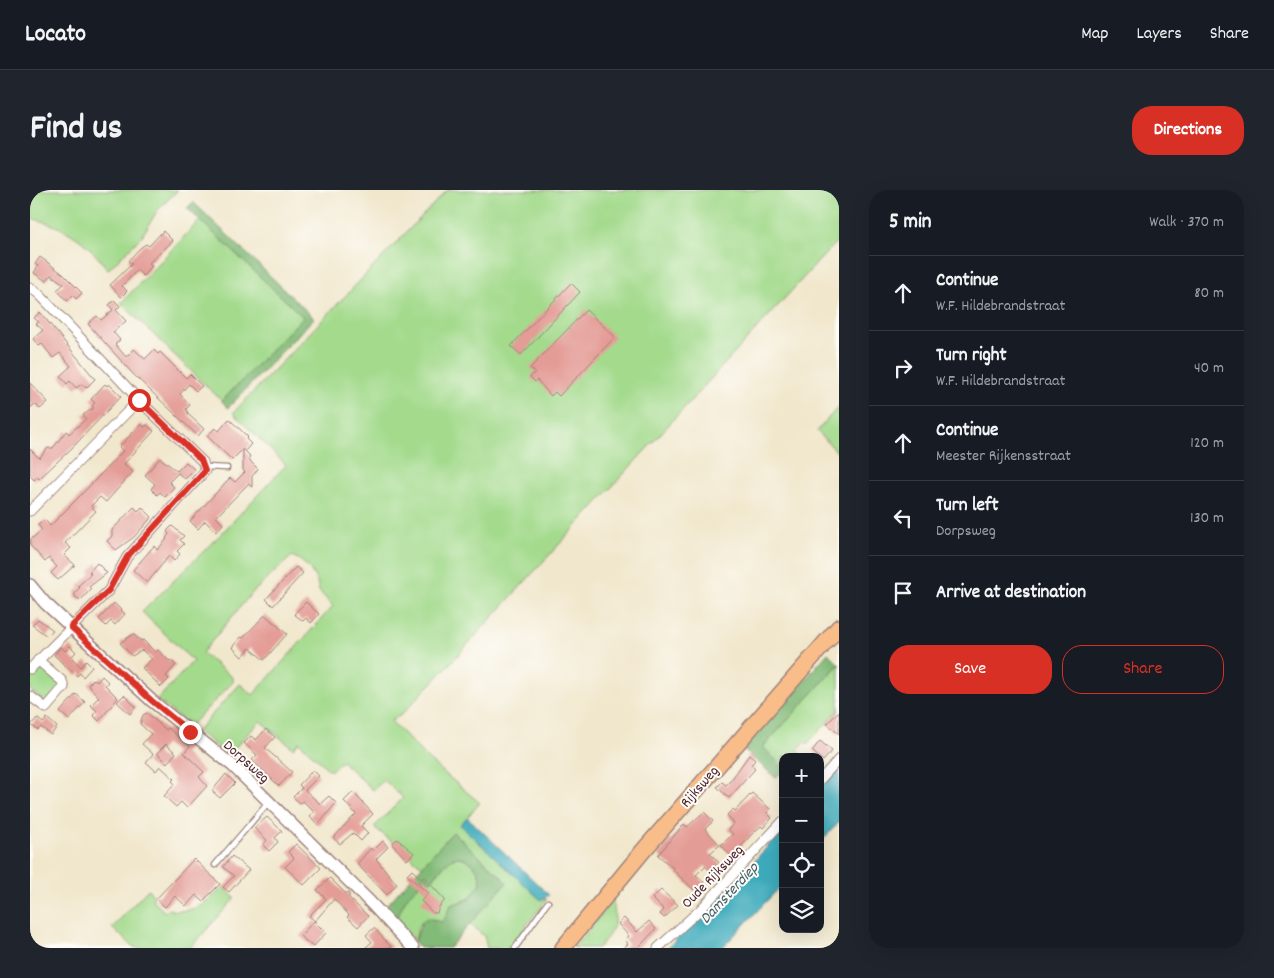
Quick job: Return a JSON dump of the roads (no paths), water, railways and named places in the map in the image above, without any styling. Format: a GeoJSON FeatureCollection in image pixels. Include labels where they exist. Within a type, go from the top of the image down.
{"type":"FeatureCollection","features":[{"type":"Feature","properties":{"kind":"main road","name":"Rijksweg"},"geometry":{"type":"LineString","coordinates":[[563,948],[643,851],[839,626]]}},
{"type":"Feature","properties":{"kind":"street"},"geometry":{"type":"LineString","coordinates":[[30,288],[39,294],[70,325],[139,400],[201,460],[205,468],[204,475],[127,557],[109,590],[30,669]]}},
{"type":"Feature","properties":{"kind":"street"},"geometry":{"type":"LineString","coordinates":[[30,511],[139,400]]}},
{"type":"Feature","properties":{"kind":"street","name":"Dorpsweg"},"geometry":{"type":"LineString","coordinates":[[30,585],[45,603],[152,701],[233,766],[370,902],[413,948]]}},
{"type":"Feature","properties":{"kind":"street"},"geometry":{"type":"LineString","coordinates":[[30,696],[46,708],[64,687],[62,681],[38,660]]}},
{"type":"Feature","properties":{"kind":"street"},"geometry":{"type":"LineString","coordinates":[[824,776],[839,760]]}},
{"type":"Feature","properties":{"kind":"street","name":"Oude Rijksweg"},"geometry":{"type":"LineString","coordinates":[[658,948],[702,908],[779,825]]}},
{"type":"Feature","properties":{"kind":"lane"},"geometry":{"type":"LineString","coordinates":[[205,468],[227,468]]}},
{"type":"Feature","properties":{"kind":"lane"},"geometry":{"type":"LineString","coordinates":[[215,865],[269,802]]}},
{"type":"Feature","properties":{"kind":"lane"},"geometry":{"type":"LineString","coordinates":[[515,948],[548,902]]}},
{"type":"Feature","properties":{"kind":"water"},"geometry":{"type":"Polygon","coordinates":[[[839,765],[839,822],[824,839],[824,798],[824,782],[839,765]]]}},
{"type":"Feature","properties":{"kind":"water"},"geometry":{"type":"Polygon","coordinates":[[[467,817],[549,895],[541,900],[460,825],[467,817]]]}},
{"type":"Feature","properties":{"kind":"water","name":"Damsterdiep"},"geometry":{"type":"Polygon","coordinates":[[[779,833],[779,888],[722,948],[667,948],[719,900],[779,833]]]}}]}
